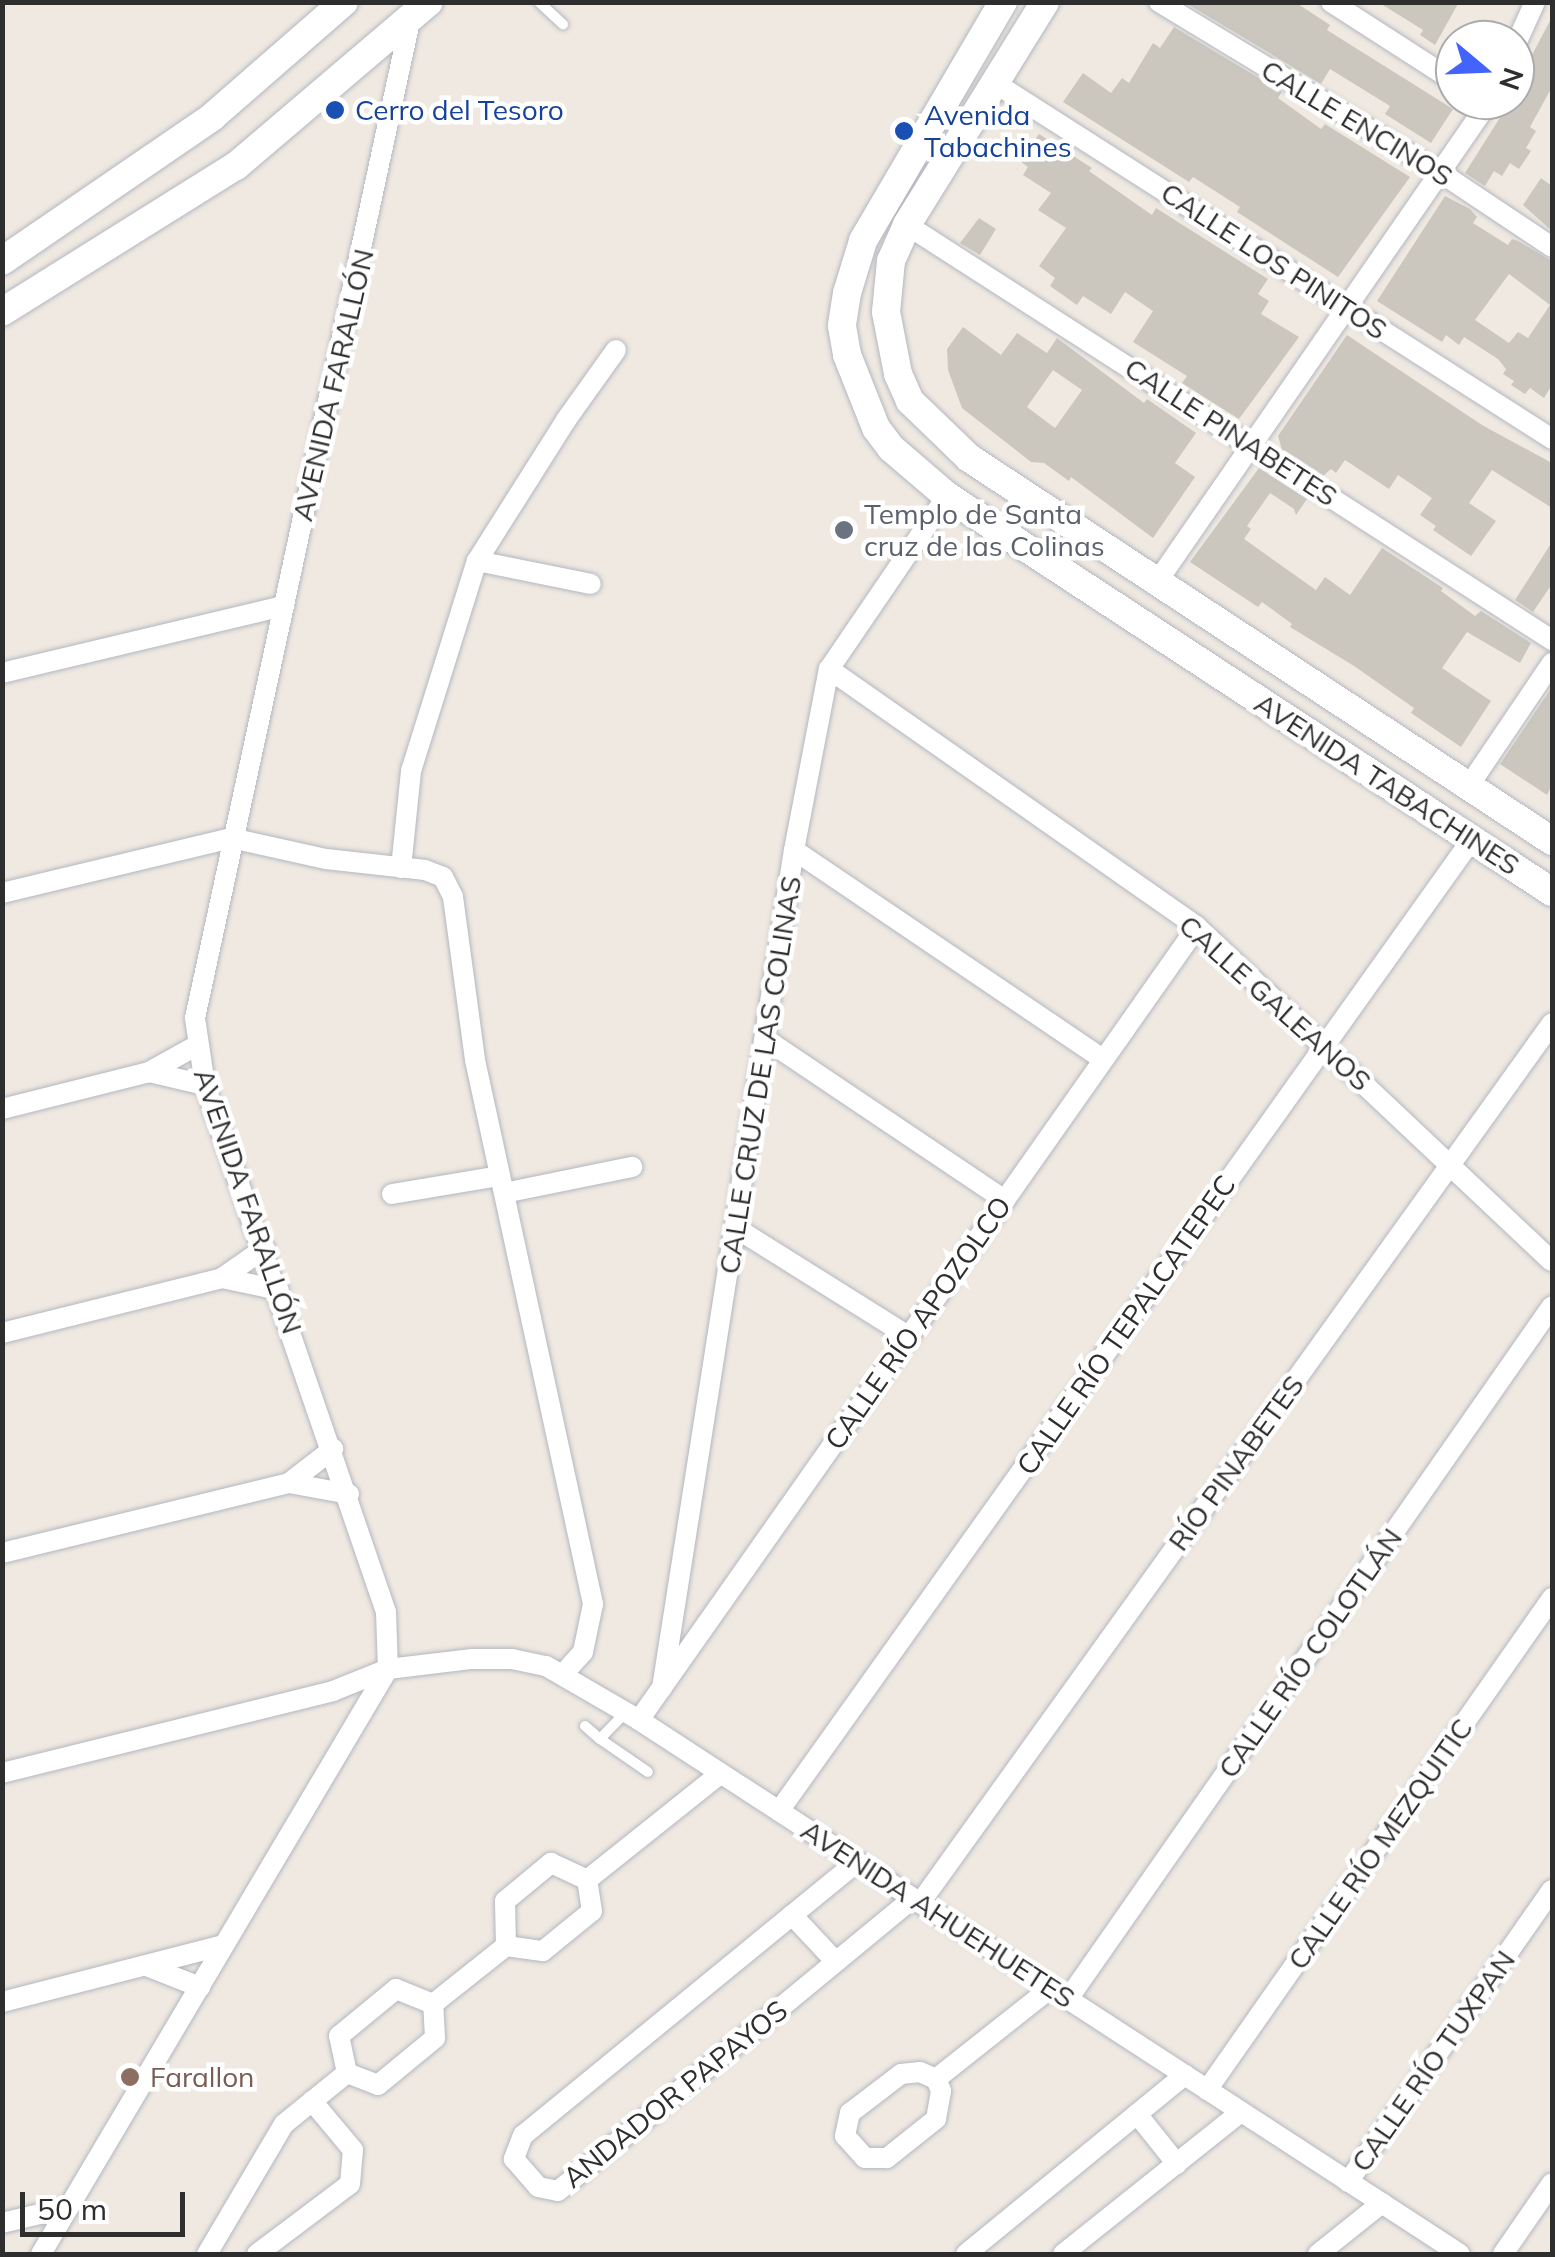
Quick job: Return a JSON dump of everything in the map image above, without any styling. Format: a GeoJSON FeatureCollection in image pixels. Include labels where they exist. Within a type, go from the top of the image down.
{"type":"FeatureCollection","features":[{"type":"Feature","properties":{"kind":"street"},"geometry":{"type":"LineString","coordinates":[[2,261],[212,117],[344,2]]}},
{"type":"Feature","properties":{"kind":"street","name":"AVENIDA TABACHINES"},"geometry":{"type":"LineString","coordinates":[[1004,2],[862,241],[846,293],[842,326],[847,356],[876,428],[892,448],[947,496],[1552,892]]}},
{"type":"Feature","properties":{"kind":"street","name":"AVENIDA TABACHINES"},"geometry":{"type":"LineString","coordinates":[[1045,2],[908,225],[886,279],[886,312],[898,374],[910,401],[969,458],[1552,841]]}},
{"type":"Feature","properties":{"kind":"street","name":"CALLE ENCINOS"},"geometry":{"type":"LineString","coordinates":[[1159,2],[1440,173],[1552,248]]}},
{"type":"Feature","properties":{"kind":"street"},"geometry":{"type":"LineString","coordinates":[[1331,2],[1435,69]]}},
{"type":"Feature","properties":{"kind":"street"},"geometry":{"type":"LineString","coordinates":[[2,312],[236,166],[418,8]]}},
{"type":"Feature","properties":{"kind":"street","name":"AVENIDA FARALLÓN"},"geometry":{"type":"LineString","coordinates":[[388,1669],[386,1612],[196,1046],[200,987],[230,838],[418,8]]}},
{"type":"Feature","properties":{"kind":"street","name":"CALLE LOS PINITOS"},"geometry":{"type":"LineString","coordinates":[[995,83],[1552,439]]}},
{"type":"Feature","properties":{"kind":"street"},"geometry":{"type":"LineString","coordinates":[[1158,582],[1475,120]]}},
{"type":"Feature","properties":{"kind":"street","name":"CALLE PINABETES"},"geometry":{"type":"LineString","coordinates":[[908,225],[1552,640]]}},
{"type":"Feature","properties":{"kind":"street"},"geometry":{"type":"LineString","coordinates":[[401,868],[411,771],[477,561],[566,420],[616,350]]}},
{"type":"Feature","properties":{"kind":"street","name":"CALLE CRUZ DE LAS COLINAS"},"geometry":{"type":"LineString","coordinates":[[662,1688],[794,850],[829,669],[947,496]]}},
{"type":"Feature","properties":{"kind":"street"},"geometry":{"type":"LineString","coordinates":[[477,561],[591,584]]}},
{"type":"Feature","properties":{"kind":"street"},"geometry":{"type":"LineString","coordinates":[[2,672],[284,606]]}},
{"type":"Feature","properties":{"kind":"street"},"geometry":{"type":"LineString","coordinates":[[1468,786],[1552,663]]}},
{"type":"Feature","properties":{"kind":"street","name":"CALLE GALEANOS"},"geometry":{"type":"LineString","coordinates":[[829,669],[1196,927],[1552,1262]]}},
{"type":"Feature","properties":{"kind":"street"},"geometry":{"type":"LineString","coordinates":[[2,893],[230,838],[326,859],[435,872],[443,878],[452,897],[476,1060],[592,1604],[582,1652],[562,1674]]}},
{"type":"Feature","properties":{"kind":"street","name":"CALLE RÍO TEPALCATEPEC"},"geometry":{"type":"LineString","coordinates":[[779,1811],[1472,838]]}},
{"type":"Feature","properties":{"kind":"street"},"geometry":{"type":"LineString","coordinates":[[794,850],[1103,1059]]}},
{"type":"Feature","properties":{"kind":"street","name":"CALLE RÍO APOZOLCO"},"geometry":{"type":"LineString","coordinates":[[632,1716],[662,1688],[1196,927]]}},
{"type":"Feature","properties":{"kind":"street","name":"RÍO PINABETES"},"geometry":{"type":"LineString","coordinates":[[916,1901],[1552,1023]]}},
{"type":"Feature","properties":{"kind":"street"},"geometry":{"type":"LineString","coordinates":[[765,1039],[1004,1200]]}},
{"type":"Feature","properties":{"kind":"street"},"geometry":{"type":"LineString","coordinates":[[2,1109],[150,1072],[196,1046]]}},
{"type":"Feature","properties":{"kind":"street"},"geometry":{"type":"LineString","coordinates":[[150,1072],[206,1085]]}},
{"type":"Feature","properties":{"kind":"street"},"geometry":{"type":"LineString","coordinates":[[392,1194],[502,1185],[632,1166]]}},
{"type":"Feature","properties":{"kind":"street"},"geometry":{"type":"LineString","coordinates":[[736,1228],[908,1336]]}},
{"type":"Feature","properties":{"kind":"street"},"geometry":{"type":"LineString","coordinates":[[2,1332],[222,1278],[264,1248]]}},
{"type":"Feature","properties":{"kind":"street"},"geometry":{"type":"LineString","coordinates":[[222,1278],[279,1290]]}},
{"type":"Feature","properties":{"kind":"street","name":"CALLE RÍO COLOTLÁN"},"geometry":{"type":"LineString","coordinates":[[936,2079],[1059,1994],[1552,1306]]}},
{"type":"Feature","properties":{"kind":"street"},"geometry":{"type":"LineString","coordinates":[[2,1554],[289,1483],[333,1449]]}},
{"type":"Feature","properties":{"kind":"street"},"geometry":{"type":"LineString","coordinates":[[289,1483],[348,1494]]}},
{"type":"Feature","properties":{"kind":"street","name":"CALLE RÍO MEZQUITIC"},"geometry":{"type":"LineString","coordinates":[[1206,2090],[1552,1598]]}},
{"type":"Feature","properties":{"kind":"street","name":"AVENIDA AHUEHUETES"},"geometry":{"type":"LineString","coordinates":[[2,1773],[333,1691],[388,1669],[512,1659],[546,1666],[632,1716],[1460,2254]]}},
{"type":"Feature","properties":{"kind":"street"},"geometry":{"type":"LineString","coordinates":[[40,2254],[388,1669]]}},
{"type":"Feature","properties":{"kind":"street"},"geometry":{"type":"LineString","coordinates":[[587,1880],[721,1774]]}},
{"type":"Feature","properties":{"kind":"street","name":"ANDADOR PAPAYOS"},"geometry":{"type":"LineString","coordinates":[[857,1862],[523,2135],[514,2159],[538,2187],[558,2191],[916,1901]]}},
{"type":"Feature","properties":{"kind":"street"},"geometry":{"type":"LineString","coordinates":[[506,1946],[504,1901],[551,1863],[587,1880]]}},
{"type":"Feature","properties":{"kind":"street"},"geometry":{"type":"LineString","coordinates":[[433,2004],[506,1946],[543,1950],[568,1931],[592,1911],[587,1880]]}},
{"type":"Feature","properties":{"kind":"street","name":"CALLE RÍO TUXPAN"},"geometry":{"type":"LineString","coordinates":[[1348,2182],[1552,1890]]}},
{"type":"Feature","properties":{"kind":"street"},"geometry":{"type":"LineString","coordinates":[[792,1915],[836,1962]]}},
{"type":"Feature","properties":{"kind":"street"},"geometry":{"type":"LineString","coordinates":[[2,2002],[224,1945]]}},
{"type":"Feature","properties":{"kind":"street"},"geometry":{"type":"LineString","coordinates":[[149,1967],[200,1987]]}},
{"type":"Feature","properties":{"kind":"street"},"geometry":{"type":"LineString","coordinates":[[347,2073],[339,2036],[396,1990],[433,2004]]}},
{"type":"Feature","properties":{"kind":"street"},"geometry":{"type":"LineString","coordinates":[[347,2073],[378,2085],[436,2038],[433,2004]]}},
{"type":"Feature","properties":{"kind":"street"},"geometry":{"type":"LineString","coordinates":[[920,2072],[936,2079],[941,2091],[936,2119],[886,2158],[864,2158],[845,2136],[850,2113],[902,2074],[920,2072]]}},
{"type":"Feature","properties":{"kind":"street"},"geometry":{"type":"LineString","coordinates":[[206,2254],[284,2124],[347,2073]]}},
{"type":"Feature","properties":{"kind":"street"},"geometry":{"type":"LineString","coordinates":[[966,2254],[1184,2075]]}},
{"type":"Feature","properties":{"kind":"street"},"geometry":{"type":"LineString","coordinates":[[258,2254],[350,2184],[353,2150],[312,2101]]}},
{"type":"Feature","properties":{"kind":"street"},"geometry":{"type":"LineString","coordinates":[[1062,2254],[1241,2112]]}},
{"type":"Feature","properties":{"kind":"street"},"geometry":{"type":"LineString","coordinates":[[1138,2114],[1176,2164]]}},
{"type":"Feature","properties":{"kind":"street"},"geometry":{"type":"LineString","coordinates":[[1503,2254],[1552,2183]]}},
{"type":"Feature","properties":{"kind":"street"},"geometry":{"type":"LineString","coordinates":[[1318,2254],[1382,2203]]}},
{"type":"Feature","properties":{"kind":"street"},"geometry":{"type":"LineString","coordinates":[[2,2223],[69,2207]]}},
{"type":"Feature","properties":{"kind":"lane"},"geometry":{"type":"LineString","coordinates":[[539,2],[563,24]]}},
{"type":"Feature","properties":{"kind":"lane"},"geometry":{"type":"LineString","coordinates":[[600,1739],[632,1716]]}},
{"type":"Feature","properties":{"kind":"lane"},"geometry":{"type":"LineString","coordinates":[[585,1726],[648,1772]]}},
{"type":"Feature","properties":{"kind":"building"},"geometry":{"type":"Polygon","coordinates":[[[1295,2],[1330,25],[1327,30],[1435,98],[1435,120],[1446,120],[1431,143],[1385,114],[1390,106],[1330,69],[1321,84],[1186,3],[1295,2]]]}},
{"type":"Feature","properties":{"kind":"building"},"geometry":{"type":"Polygon","coordinates":[[[1378,2],[1459,2],[1449,20],[1435,20],[1435,45],[1420,35],[1423,30],[1378,2]]]}},
{"type":"Feature","properties":{"kind":"building"},"geometry":{"type":"Polygon","coordinates":[[[1552,17],[1552,87],[1535,118],[1535,49],[1552,17]]]}},
{"type":"Feature","properties":{"kind":"building"},"geometry":{"type":"Polygon","coordinates":[[[1174,27],[1282,92],[1278,98],[1321,129],[1325,124],[1410,177],[1338,277],[1237,212],[1240,207],[1193,177],[1189,182],[1063,102],[1083,73],[1111,93],[1122,78],[1129,83],[1153,43],[1160,48],[1174,27]]]}},
{"type":"Feature","properties":{"kind":"building"},"geometry":{"type":"Polygon","coordinates":[[[1498,120],[1534,120],[1530,127],[1536,131],[1526,148],[1531,151],[1519,169],[1510,163],[1502,176],[1494,171],[1485,186],[1465,173],[1498,120]]]}},
{"type":"Feature","properties":{"kind":"building"},"geometry":{"type":"Polygon","coordinates":[[[1039,134],[1092,168],[1089,171],[1152,215],[1156,208],[1268,279],[1258,294],[1269,301],[1261,314],[1299,337],[1239,419],[1182,383],[1187,376],[1133,342],[1153,311],[1125,292],[1111,314],[1083,296],[1077,305],[1050,286],[1055,278],[1039,266],[1066,228],[1038,210],[1051,193],[1023,175],[1028,167],[1020,161],[1039,134]]]}},
{"type":"Feature","properties":{"kind":"building"},"geometry":{"type":"Polygon","coordinates":[[[1541,178],[1552,186],[1552,231],[1523,205],[1541,178]]]}},
{"type":"Feature","properties":{"kind":"building"},"geometry":{"type":"Polygon","coordinates":[[[1445,196],[1470,209],[1477,217],[1473,223],[1508,245],[1512,239],[1518,241],[1552,261],[1552,385],[1544,398],[1530,388],[1525,394],[1511,385],[1514,381],[1503,374],[1506,369],[1498,359],[1464,337],[1459,345],[1446,335],[1442,342],[1377,301],[1445,196]],[[1509,274],[1475,320],[1509,343],[1518,332],[1528,338],[1550,305],[1509,274]]]}},
{"type":"Feature","properties":{"kind":"building"},"geometry":{"type":"Polygon","coordinates":[[[979,218],[996,229],[980,255],[960,243],[979,218]]]}},
{"type":"Feature","properties":{"kind":"building"},"geometry":{"type":"Polygon","coordinates":[[[963,327],[1001,355],[1017,333],[1047,353],[1057,338],[1144,403],[1147,399],[1196,433],[1175,463],[1195,477],[1153,538],[1071,477],[1069,481],[1044,463],[1031,462],[962,408],[948,370],[947,349],[963,327]],[[1053,370],[1027,407],[1055,428],[1082,390],[1053,370]]]}},
{"type":"Feature","properties":{"kind":"building"},"geometry":{"type":"Polygon","coordinates":[[[1347,335],[1482,425],[1552,463],[1552,508],[1492,470],[1469,503],[1496,521],[1471,556],[1433,530],[1436,526],[1420,515],[1432,498],[1398,475],[1389,489],[1345,460],[1336,473],[1331,469],[1323,476],[1282,450],[1278,436],[1347,335]]]}},
{"type":"Feature","properties":{"kind":"building"},"geometry":{"type":"Polygon","coordinates":[[[1259,468],[1307,499],[1296,515],[1294,509],[1270,493],[1247,526],[1251,529],[1244,539],[1316,590],[1325,577],[1350,595],[1382,548],[1443,588],[1441,591],[1475,616],[1481,611],[1531,643],[1520,663],[1467,632],[1442,668],[1491,701],[1461,747],[1411,713],[1414,708],[1290,627],[1292,624],[1262,602],[1258,607],[1190,562],[1259,468]]]}},
{"type":"Feature","properties":{"kind":"building"},"geometry":{"type":"Polygon","coordinates":[[[1552,542],[1552,584],[1533,612],[1515,600],[1552,542]]]}},
{"type":"Feature","properties":{"kind":"building"},"geometry":{"type":"Polygon","coordinates":[[[1552,687],[1552,785],[1547,795],[1500,764],[1552,687]]]}},
{"type":"Feature","properties":{"kind":"place","name":"Cerro del Tesoro"},"geometry":{"type":"Point","coordinates":[335,110]}},
{"type":"Feature","properties":{"kind":"place","name":"Avenida Tabachines"},"geometry":{"type":"Point","coordinates":[904,131]}},
{"type":"Feature","properties":{"kind":"place","name":"Templo de Santa cruz de las Colinas"},"geometry":{"type":"Point","coordinates":[844,530]}},
{"type":"Feature","properties":{"kind":"place","name":"Farallon"},"geometry":{"type":"Point","coordinates":[130,2077]}}]}
